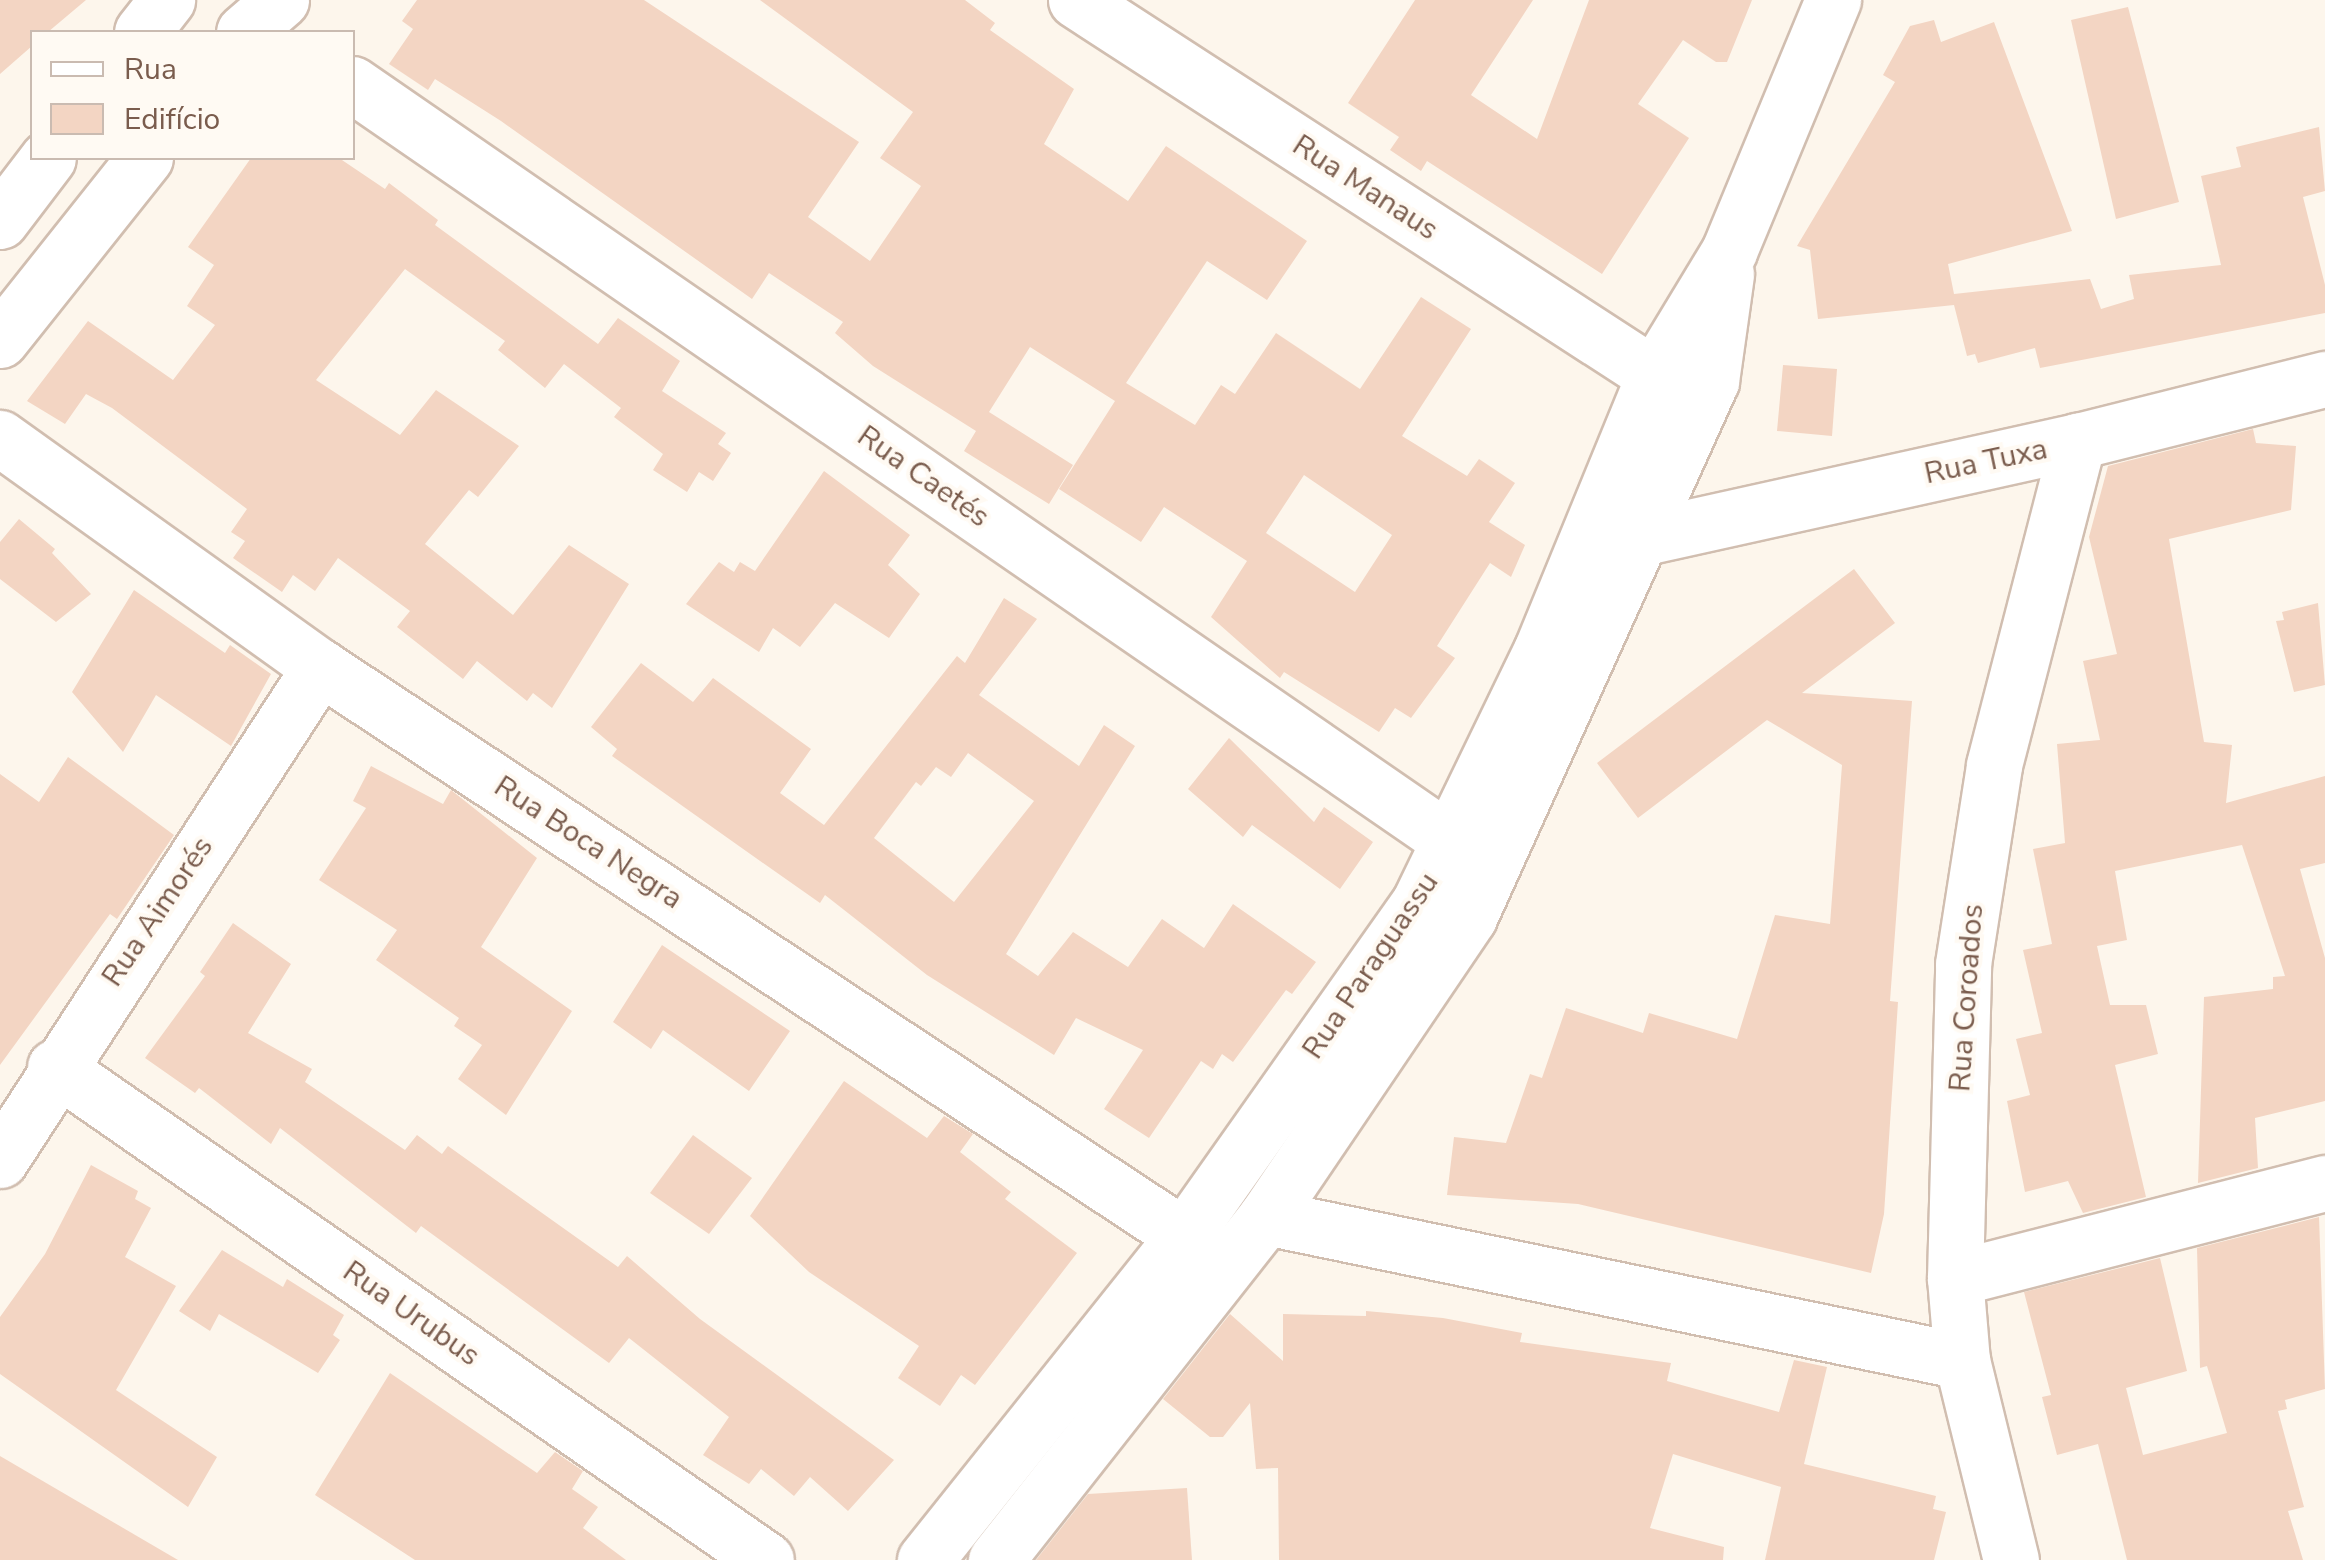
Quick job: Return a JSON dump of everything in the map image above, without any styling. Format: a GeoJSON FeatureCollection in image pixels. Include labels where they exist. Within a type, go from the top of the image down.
{"type":"FeatureCollection","features":[{"type":"Feature","properties":{"kind":"street"},"geometry":{"type":"LineString","coordinates":[[144,30],[166,0]]}},
{"type":"Feature","properties":{"kind":"street","name":"Rua Manaus"},"geometry":{"type":"LineString","coordinates":[[1076,0],[1654,376]]}},
{"type":"Feature","properties":{"kind":"street","name":"Rua Paraguassu"},"geometry":{"type":"LineString","coordinates":[[996,1560],[1266,1217],[1469,917],[1475,848],[1541,651],[1654,376],[1729,251],[1833,0]]}},
{"type":"Feature","properties":{"kind":"street","name":"Rua Caetés"},"geometry":{"type":"LineString","coordinates":[[355,86],[1475,848]]}},
{"type":"Feature","properties":{"kind":"street"},"geometry":{"type":"LineString","coordinates":[[0,221],[46,160]]}},
{"type":"Feature","properties":{"kind":"street"},"geometry":{"type":"LineString","coordinates":[[0,340],[143,160]]}},
{"type":"Feature","properties":{"kind":"street","name":"Rua Paraguassu"},"geometry":{"type":"LineString","coordinates":[[926,1560],[1184,1236],[1419,904],[1475,848],[1645,537],[1711,381],[1729,251]]}},
{"type":"Feature","properties":{"kind":"street","name":"Rua Tuxa"},"geometry":{"type":"LineString","coordinates":[[1645,537],[2078,441],[2325,378]]}},
{"type":"Feature","properties":{"kind":"street","name":"Rua Boca Negra"},"geometry":{"type":"LineString","coordinates":[[0,438],[320,667],[1184,1236]]}},
{"type":"Feature","properties":{"kind":"street","name":"Rua Coroados"},"geometry":{"type":"LineString","coordinates":[[2011,1560],[1962,1361],[1955,1278],[1964,964],[1994,765],[2078,441]]}},
{"type":"Feature","properties":{"kind":"street","name":"Rua Aimorés"},"geometry":{"type":"LineString","coordinates":[[0,1160],[55,1067],[320,667]]}},
{"type":"Feature","properties":{"kind":"street","name":"Rua Urubus"},"geometry":{"type":"LineString","coordinates":[[55,1067],[766,1560]]}},
{"type":"Feature","properties":{"kind":"street"},"geometry":{"type":"LineString","coordinates":[[1955,1278],[2325,1184]]}},
{"type":"Feature","properties":{"kind":"street"},"geometry":{"type":"LineString","coordinates":[[1266,1217],[1962,1361]]}},
{"type":"Feature","properties":{"kind":"building"},"geometry":{"type":"Polygon","coordinates":[[[0,0],[86,0],[50,30],[30,30],[30,48],[0,74],[0,0]]]}},
{"type":"Feature","properties":{"kind":"building"},"geometry":{"type":"Polygon","coordinates":[[[417,0],[644,0],[859,142],[808,217],[870,261],[921,186],[880,158],[913,112],[760,0],[965,0],[995,23],[990,30],[1074,89],[1044,144],[1128,201],[1166,146],[1307,241],[1267,300],[1207,261],[1126,383],[1195,425],[1221,385],[1235,394],[1276,333],[1360,389],[1421,297],[1471,329],[1402,436],[1467,476],[1479,459],[1515,483],[1489,522],[1525,545],[1511,577],[1490,563],[1437,646],[1455,658],[1411,718],[1395,708],[1379,732],[1284,672],[1280,678],[1211,617],[1247,561],[1164,507],[1141,542],[1059,489],[1115,401],[1030,347],[989,412],[1073,465],[1049,504],[964,451],[976,431],[873,366],[835,333],[843,322],[769,273],[752,299],[501,121],[435,79],[428,90],[389,64],[413,29],[402,21],[417,0]],[[1304,475],[1266,533],[1355,592],[1392,535],[1304,475]]]}},
{"type":"Feature","properties":{"kind":"building"},"geometry":{"type":"Polygon","coordinates":[[[1415,0],[1533,0],[1471,95],[1537,139],[1589,0],[1752,0],[1727,62],[1716,62],[1683,40],[1638,104],[1689,138],[1602,274],[1427,161],[1421,171],[1390,150],[1399,137],[1348,103],[1415,0]]]}},
{"type":"Feature","properties":{"kind":"building"},"geometry":{"type":"Polygon","coordinates":[[[2128,7],[2179,202],[2116,219],[2071,20],[2128,7]]]}},
{"type":"Feature","properties":{"kind":"building"},"geometry":{"type":"Polygon","coordinates":[[[1934,20],[1941,42],[1994,22],[2072,231],[1948,264],[1954,294],[2090,279],[2101,309],[2134,299],[2129,275],[2221,265],[2201,176],[2241,167],[2236,147],[2319,127],[2325,191],[2303,197],[2325,285],[2325,313],[2040,368],[2035,348],[1978,363],[1975,354],[1967,356],[1954,305],[1818,319],[1810,250],[1797,246],[1895,82],[1883,75],[1910,26],[1934,20]]]}},
{"type":"Feature","properties":{"kind":"building"},"geometry":{"type":"Polygon","coordinates":[[[250,160],[342,160],[385,189],[389,183],[438,220],[435,225],[598,344],[618,318],[680,361],[662,391],[726,433],[718,444],[731,453],[713,481],[699,472],[687,492],[653,470],[663,454],[614,417],[621,408],[564,364],[545,388],[498,350],[505,341],[405,269],[316,380],[400,435],[436,390],[519,446],[478,497],[469,490],[425,544],[513,615],[569,545],[629,584],[552,708],[533,693],[527,701],[477,661],[463,679],[397,627],[410,611],[338,558],[315,591],[293,575],[282,592],[233,558],[245,541],[231,532],[247,509],[112,408],[86,394],[65,424],[27,401],[88,321],[173,380],[215,325],[187,306],[214,265],[188,247],[250,160]]]}},
{"type":"Feature","properties":{"kind":"building"},"geometry":{"type":"Polygon","coordinates":[[[1783,365],[1837,369],[1832,436],[1777,431],[1783,365]]]}},
{"type":"Feature","properties":{"kind":"building"},"geometry":{"type":"Polygon","coordinates":[[[2253,429],[2256,443],[2296,446],[2291,510],[2169,539],[2204,742],[2232,745],[2226,803],[2325,776],[2325,863],[2300,869],[2325,958],[2325,1101],[2255,1118],[2258,1168],[2198,1183],[2204,997],[2273,989],[2273,977],[2285,976],[2242,845],[2115,871],[2127,940],[2097,946],[2110,1005],[2146,1005],[2158,1054],[2115,1065],[2146,1197],[2083,1213],[2068,1181],[2025,1192],[2007,1101],[2030,1095],[2016,1039],[2042,1033],[2023,950],[2052,944],[2033,849],[2065,843],[2057,744],[2100,740],[2083,661],[2117,654],[2089,537],[2108,466],[2253,429]]]}},
{"type":"Feature","properties":{"kind":"building"},"geometry":{"type":"Polygon","coordinates":[[[824,471],[910,535],[888,565],[920,594],[889,638],[835,603],[800,647],[773,628],[759,652],[686,604],[719,562],[734,572],[740,562],[755,571],[824,471]]]}},
{"type":"Feature","properties":{"kind":"building"},"geometry":{"type":"Polygon","coordinates":[[[19,519],[55,549],[52,553],[91,594],[56,622],[0,579],[0,542],[19,519]]]}},
{"type":"Feature","properties":{"kind":"building"},"geometry":{"type":"Polygon","coordinates":[[[1854,569],[1895,623],[1802,693],[1912,701],[1890,1001],[1898,1002],[1884,1214],[1871,1273],[1578,1204],[1447,1195],[1454,1137],[1506,1143],[1530,1074],[1542,1078],[1566,1008],[1643,1033],[1649,1013],[1737,1039],[1775,915],[1830,924],[1842,765],[1767,720],[1638,818],[1597,763],[1854,569]]]}},
{"type":"Feature","properties":{"kind":"building"},"geometry":{"type":"Polygon","coordinates":[[[134,590],[225,653],[230,645],[271,674],[231,746],[156,695],[123,752],[72,692],[134,590]]]}},
{"type":"Feature","properties":{"kind":"building"},"geometry":{"type":"Polygon","coordinates":[[[1004,598],[1037,619],[979,695],[1079,766],[1104,725],[1135,746],[1006,954],[1038,976],[1073,932],[1128,967],[1162,919],[1204,948],[1233,904],[1316,962],[1292,994],[1286,990],[1233,1062],[1222,1054],[1213,1069],[1201,1061],[1149,1138],[1104,1109],[1143,1050],[1076,1018],[1054,1055],[927,975],[825,895],[820,903],[746,851],[612,756],[617,749],[591,727],[641,663],[693,702],[713,678],[811,749],[780,793],[824,825],[957,656],[965,663],[1004,598]],[[968,753],[951,777],[936,767],[921,786],[916,782],[874,838],[954,902],[1034,801],[968,753]]]}},
{"type":"Feature","properties":{"kind":"building"},"geometry":{"type":"Polygon","coordinates":[[[2318,603],[2325,685],[2294,692],[2276,621],[2284,620],[2282,612],[2318,603]]]}},
{"type":"Feature","properties":{"kind":"building"},"geometry":{"type":"Polygon","coordinates":[[[1229,738],[1314,822],[1324,807],[1373,842],[1340,889],[1252,825],[1243,837],[1188,789],[1229,738]]]}},
{"type":"Feature","properties":{"kind":"building"},"geometry":{"type":"Polygon","coordinates":[[[68,757],[174,835],[117,919],[110,914],[0,1065],[0,774],[39,802],[68,757]]]}},
{"type":"Feature","properties":{"kind":"building"},"geometry":{"type":"Polygon","coordinates":[[[371,766],[443,804],[451,790],[537,858],[481,947],[572,1011],[506,1115],[458,1079],[482,1045],[454,1026],[459,1018],[376,960],[397,930],[319,880],[366,808],[353,801],[371,766]]]}},
{"type":"Feature","properties":{"kind":"building"},"geometry":{"type":"Polygon","coordinates":[[[233,923],[291,964],[248,1033],[312,1069],[305,1082],[405,1150],[417,1135],[442,1154],[448,1146],[618,1267],[627,1256],[700,1319],[894,1460],[848,1511],[810,1477],[794,1496],[761,1469],[749,1484],[703,1455],[729,1417],[629,1338],[609,1363],[421,1226],[416,1233],[280,1128],[271,1144],[199,1088],[195,1093],[145,1058],[205,976],[200,972],[233,923]]]}},
{"type":"Feature","properties":{"kind":"building"},"geometry":{"type":"Polygon","coordinates":[[[662,945],[790,1031],[749,1091],[663,1030],[651,1049],[613,1022],[662,945]]]}},
{"type":"Feature","properties":{"kind":"building"},"geometry":{"type":"Polygon","coordinates":[[[844,1081],[927,1138],[944,1116],[973,1134],[960,1152],[1011,1192],[1005,1199],[1077,1253],[975,1385],[961,1375],[940,1406],[898,1378],[919,1346],[809,1272],[750,1216],[844,1081]]]}},
{"type":"Feature","properties":{"kind":"building"},"geometry":{"type":"Polygon","coordinates":[[[693,1135],[752,1178],[709,1234],[650,1193],[693,1135]]]}},
{"type":"Feature","properties":{"kind":"building"},"geometry":{"type":"Polygon","coordinates":[[[91,1165],[138,1191],[135,1199],[151,1208],[125,1257],[176,1286],[116,1390],[217,1457],[188,1507],[0,1374],[0,1317],[45,1254],[91,1165]]]}},
{"type":"Feature","properties":{"kind":"building"},"geometry":{"type":"Polygon","coordinates":[[[2319,1217],[2325,1389],[2285,1400],[2287,1409],[2278,1411],[2304,1507],[2288,1511],[2303,1560],[2127,1560],[2098,1444],[2057,1455],[2042,1397],[2051,1395],[2024,1292],[2160,1258],[2187,1371],[2126,1388],[2143,1455],[2227,1433],[2207,1366],[2200,1368],[2197,1248],[2319,1217]]]}},
{"type":"Feature","properties":{"kind":"building"},"geometry":{"type":"Polygon","coordinates":[[[222,1250],[283,1287],[287,1279],[344,1315],[333,1335],[340,1340],[318,1373],[219,1314],[210,1331],[179,1311],[222,1250]]]}},
{"type":"Feature","properties":{"kind":"building"},"geometry":{"type":"Polygon","coordinates":[[[1366,1311],[1443,1318],[1522,1333],[1520,1342],[1671,1363],[1667,1381],[1779,1412],[1794,1360],[1827,1367],[1804,1464],[1936,1496],[1933,1509],[1946,1512],[1934,1560],[1765,1560],[1781,1487],[1673,1454],[1650,1528],[1724,1547],[1723,1560],[1279,1560],[1278,1468],[1256,1469],[1250,1403],[1223,1437],[1210,1437],[1163,1399],[1230,1314],[1283,1361],[1283,1314],[1366,1316],[1366,1311]]]}},
{"type":"Feature","properties":{"kind":"building"},"geometry":{"type":"Polygon","coordinates":[[[390,1373],[537,1473],[555,1452],[583,1471],[572,1489],[598,1507],[583,1528],[626,1560],[415,1560],[315,1495],[390,1373]]]}},
{"type":"Feature","properties":{"kind":"building"},"geometry":{"type":"Polygon","coordinates":[[[0,1456],[178,1560],[0,1560],[0,1456]]]}},
{"type":"Feature","properties":{"kind":"building"},"geometry":{"type":"Polygon","coordinates":[[[1187,1488],[1192,1560],[1036,1560],[1088,1494],[1187,1488]]]}}]}
